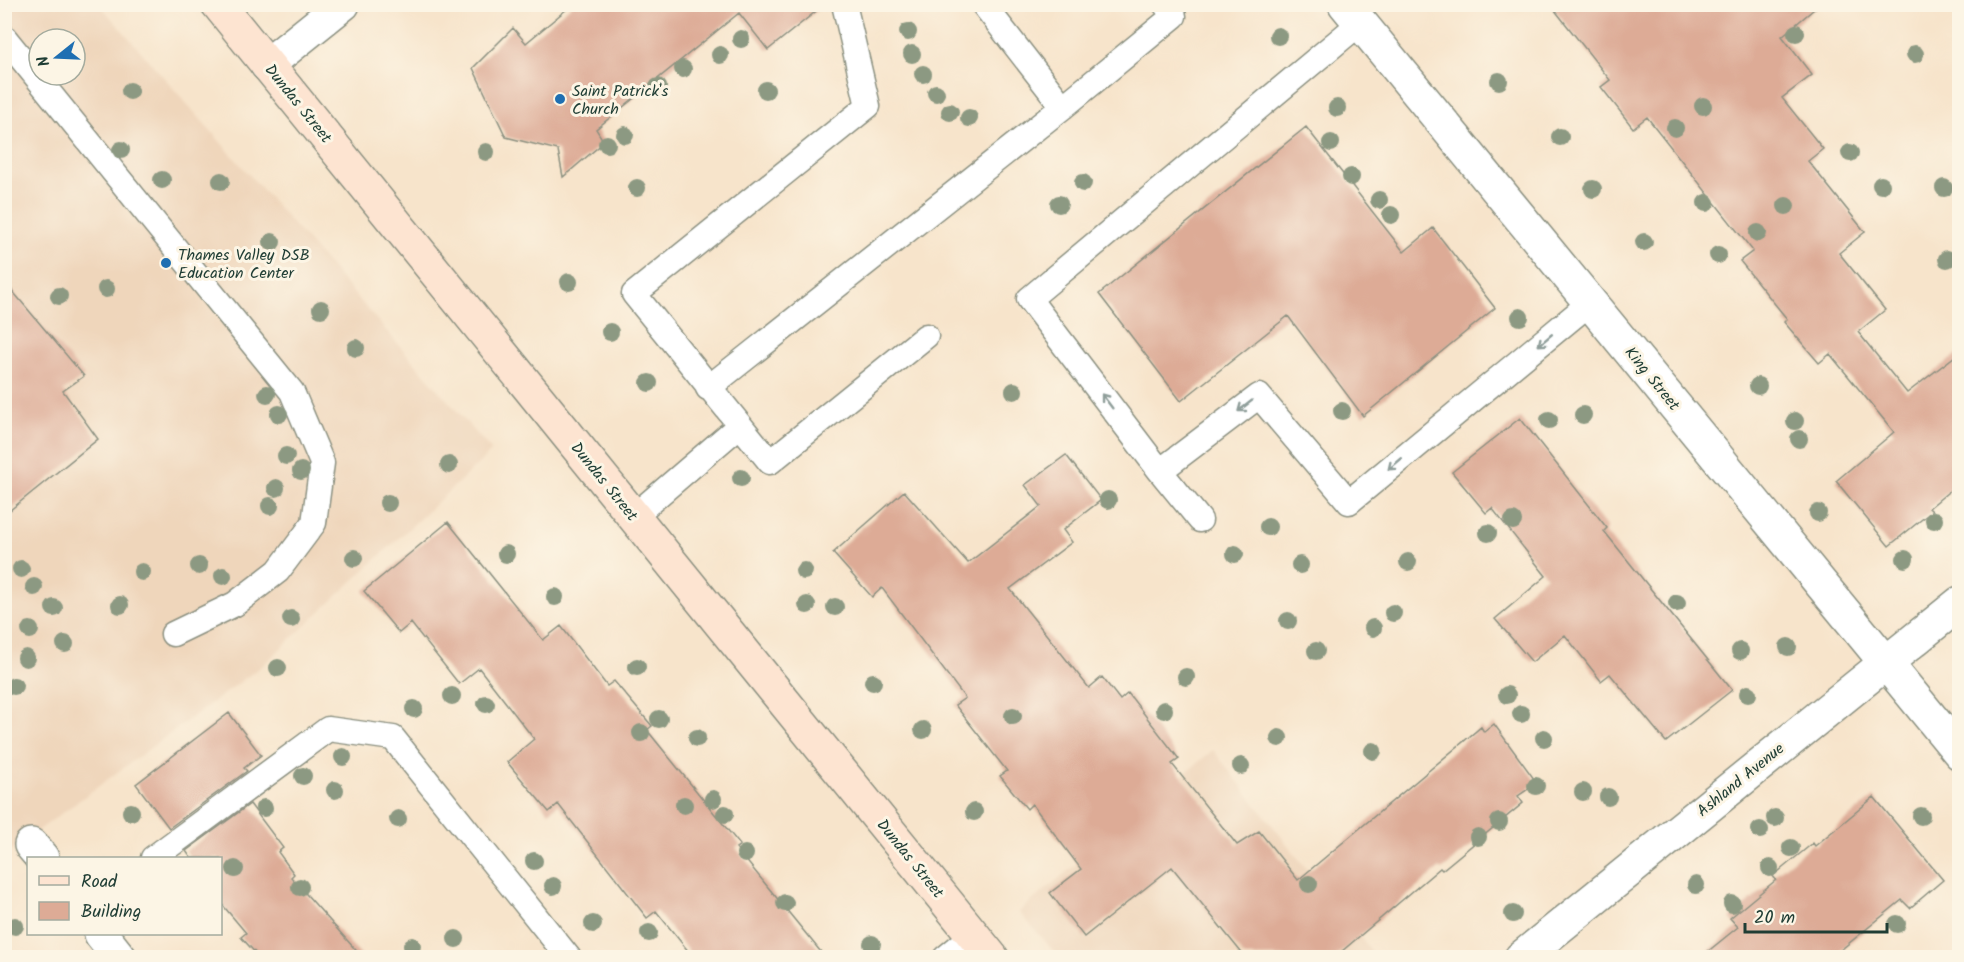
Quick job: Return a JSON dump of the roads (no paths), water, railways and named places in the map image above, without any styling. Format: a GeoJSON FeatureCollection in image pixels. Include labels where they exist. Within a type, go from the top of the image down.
{"type":"FeatureCollection","features":[{"type":"Feature","properties":{"kind":"main road","name":"Dundas Street"},"geometry":{"type":"LineString","coordinates":[[218,4],[982,946]]}},
{"type":"Feature","properties":{"kind":"street"},"geometry":{"type":"LineString","coordinates":[[267,64],[343,4]]}},
{"type":"Feature","properties":{"kind":"street","name":"King Street"},"geometry":{"type":"LineString","coordinates":[[1353,14],[1959,753]]}},
{"type":"Feature","properties":{"kind":"street","name":"Ashland Avenue"},"geometry":{"type":"LineString","coordinates":[[1521,957],[1884,661],[1959,603]]}},
{"type":"Feature","properties":{"kind":"street"},"geometry":{"type":"LineString","coordinates":[[103,935],[120,957]]}},
{"type":"Feature","properties":{"kind":"lane"},"geometry":{"type":"LineString","coordinates":[[844,4],[868,106],[633,294],[770,462],[926,336]]}},
{"type":"Feature","properties":{"kind":"lane"},"geometry":{"type":"LineString","coordinates":[[983,4],[1063,107]]}},
{"type":"Feature","properties":{"kind":"lane"},"geometry":{"type":"LineString","coordinates":[[708,388],[1063,107],[1174,16],[1165,4]]}},
{"type":"Feature","properties":{"kind":"lane"},"geometry":{"type":"LineString","coordinates":[[1200,520],[1029,299],[1353,14]]}},
{"type":"Feature","properties":{"kind":"lane"},"geometry":{"type":"LineString","coordinates":[[4,37],[292,392],[322,463],[314,523],[278,571],[235,604],[173,634]]}},
{"type":"Feature","properties":{"kind":"lane"},"geometry":{"type":"LineString","coordinates":[[1160,471],[1259,396],[1349,502],[1591,302]]}},
{"type":"Feature","properties":{"kind":"lane"},"geometry":{"type":"LineString","coordinates":[[634,516],[740,425]]}},
{"type":"Feature","properties":{"kind":"lane"},"geometry":{"type":"LineString","coordinates":[[154,857],[328,729],[393,738],[569,957]]}},
{"type":"Feature","properties":{"kind":"lane"},"geometry":{"type":"LineString","coordinates":[[945,957],[982,946]]}},
{"type":"Feature","properties":{"kind":"place","name":"Saint Patrick's Church"},"geometry":{"type":"Point","coordinates":[560,99]}},
{"type":"Feature","properties":{"kind":"place","name":"Thames Valley DSB Education Center"},"geometry":{"type":"Point","coordinates":[166,263]}}]}
